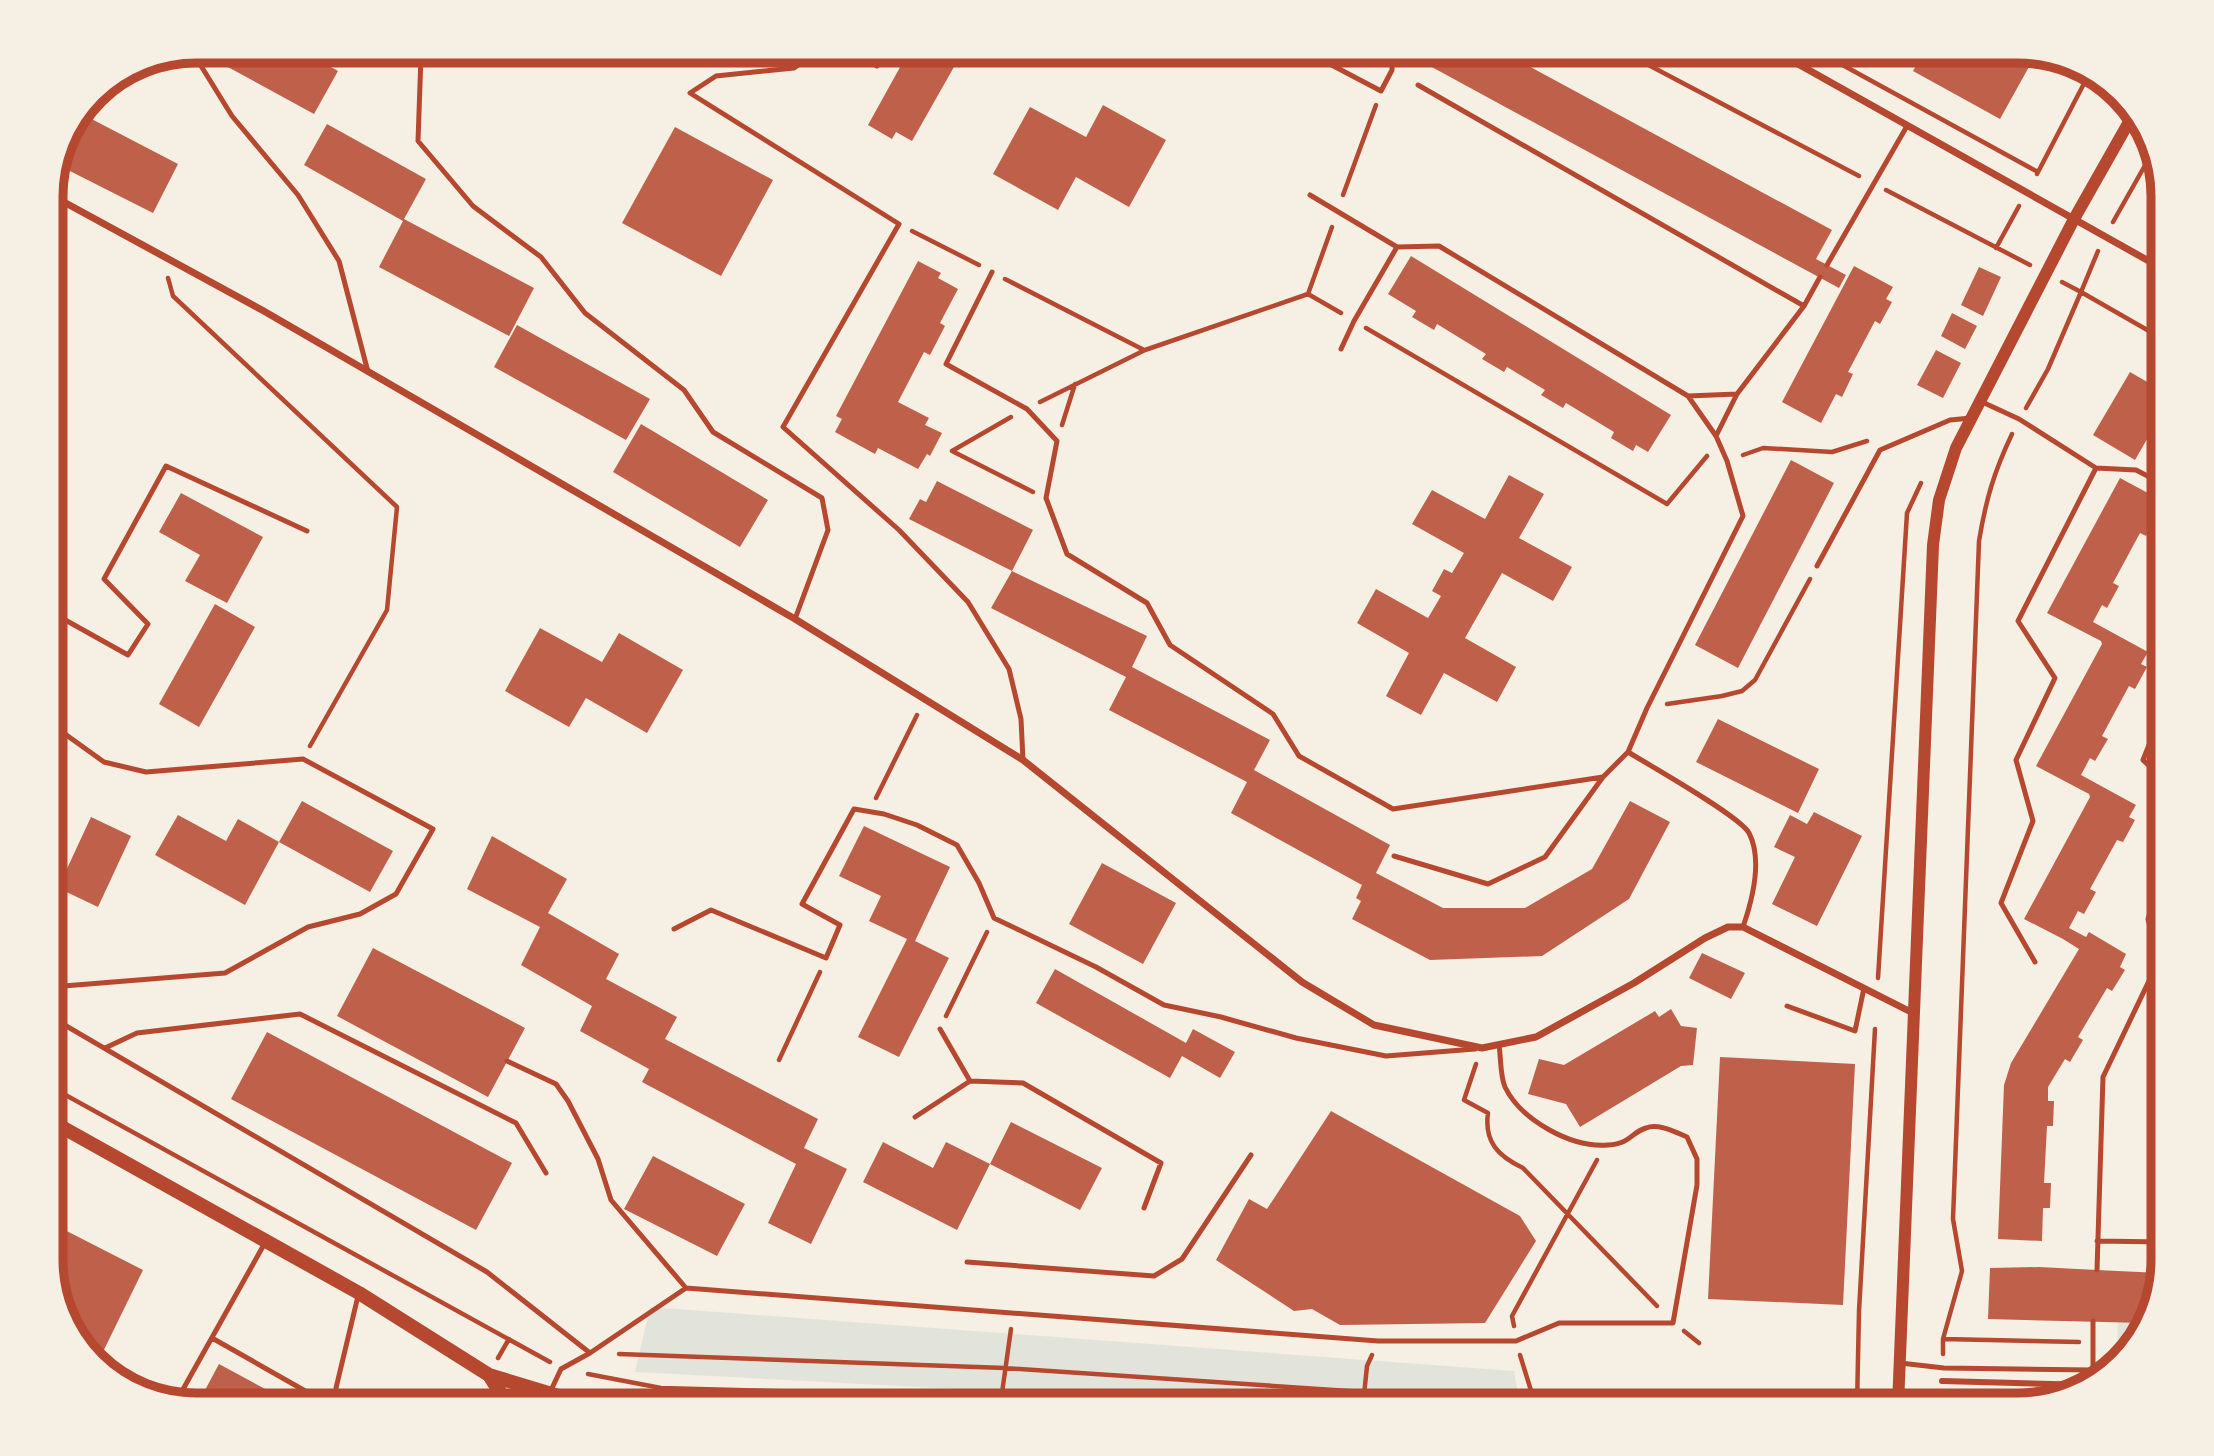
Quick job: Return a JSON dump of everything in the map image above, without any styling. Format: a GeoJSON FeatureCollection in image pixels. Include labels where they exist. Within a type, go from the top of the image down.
{"type":"FeatureCollection","features":[{"type":"Feature","properties":{"kind":"main road"},"geometry":{"type":"LineString","coordinates":[[63,1128],[359,1293],[489,1376],[532,1393]]}},
{"type":"Feature","properties":{"kind":"main road"},"geometry":{"type":"LineString","coordinates":[[489,1376],[500,1393]]}},
{"type":"Feature","properties":{"kind":"street"},"geometry":{"type":"LineString","coordinates":[[1796,63],[2151,262]]}},
{"type":"Feature","properties":{"kind":"street"},"geometry":{"type":"LineString","coordinates":[[1898,1393],[1933,545],[1938,500],[1946,472],[1971,418],[2045,273],[2129,122]]}},
{"type":"Feature","properties":{"kind":"street"},"geometry":{"type":"LineString","coordinates":[[63,202],[368,372],[795,619],[1023,760],[1302,982],[1374,1025],[1482,1048],[1536,1037],[1728,927],[1743,927],[1913,1013]]}},
{"type":"Feature","properties":{"kind":"street"},"geometry":{"type":"LineString","coordinates":[[1942,1381],[2065,1384]]}},
{"type":"Feature","properties":{"kind":"lane"},"geometry":{"type":"LineString","coordinates":[[199,63],[232,116],[298,195],[339,261],[368,372]]}},
{"type":"Feature","properties":{"kind":"lane"},"geometry":{"type":"LineString","coordinates":[[421,63],[418,141],[473,206],[541,257],[584,313],[684,390],[713,432],[822,498],[828,530],[795,619]]}},
{"type":"Feature","properties":{"kind":"lane"},"geometry":{"type":"LineString","coordinates":[[801,63],[794,68],[716,76],[690,93],[899,224],[783,427],[899,530],[968,602],[1009,669],[1021,719],[1023,760]]}},
{"type":"Feature","properties":{"kind":"lane"},"geometry":{"type":"LineString","coordinates":[[1327,63],[1381,91],[1392,70],[1392,63]]}},
{"type":"Feature","properties":{"kind":"lane"},"geometry":{"type":"LineString","coordinates":[[1418,85],[1804,306]]}},
{"type":"Feature","properties":{"kind":"lane"},"geometry":{"type":"LineString","coordinates":[[1827,265],[1906,126]]}},
{"type":"Feature","properties":{"kind":"lane"},"geometry":{"type":"LineString","coordinates":[[1310,195],[1397,247],[1439,246],[1688,396],[1716,436],[1727,461],[1743,516],[1647,708],[1628,752],[1603,777],[1545,857],[1489,884],[1394,856]]}},
{"type":"Feature","properties":{"kind":"lane"},"geometry":{"type":"LineString","coordinates":[[1341,349],[1397,247]]}},
{"type":"Feature","properties":{"kind":"lane"},"geometry":{"type":"LineString","coordinates":[[992,272],[946,364],[1027,409],[1057,441],[1046,498],[1067,554],[1147,603],[1170,645],[1273,714],[1299,756],[1393,809],[1603,777]]}},
{"type":"Feature","properties":{"kind":"lane"},"geometry":{"type":"LineString","coordinates":[[1716,436],[1737,394],[1804,306],[1820,277]]}},
{"type":"Feature","properties":{"kind":"lane"},"geometry":{"type":"LineString","coordinates":[[1688,396],[1737,394]]}},
{"type":"Feature","properties":{"kind":"lane"},"geometry":{"type":"LineString","coordinates":[[1980,401],[2020,419],[2096,468],[2136,470],[2151,478]]}},
{"type":"Feature","properties":{"kind":"lane"},"geometry":{"type":"LineString","coordinates":[[1817,566],[1880,450],[1950,420],[1971,418]]}},
{"type":"Feature","properties":{"kind":"lane"},"geometry":{"type":"LineString","coordinates":[[63,619],[128,655],[148,624],[104,579],[166,467],[307,531]]}},
{"type":"Feature","properties":{"kind":"lane"},"geometry":{"type":"LineString","coordinates":[[2035,962],[2001,903],[2033,821],[2015,760],[2055,678],[2018,621],[2096,468]]}},
{"type":"Feature","properties":{"kind":"lane"},"geometry":{"type":"LineString","coordinates":[[63,733],[104,762],[146,772],[303,759],[433,829],[396,894],[360,914],[308,927],[225,973],[63,986]]}},
{"type":"Feature","properties":{"kind":"lane"},"geometry":{"type":"LineString","coordinates":[[2151,740],[2143,760],[2151,768]]}},
{"type":"Feature","properties":{"kind":"lane"},"geometry":{"type":"LineString","coordinates":[[1628,752],[1732,817],[1748,832],[1755,860],[1754,894],[1743,927]]}},
{"type":"Feature","properties":{"kind":"lane"},"geometry":{"type":"LineString","coordinates":[[674,929],[711,910],[826,958],[841,925],[802,904],[854,808],[918,825],[957,845],[979,883],[994,918],[1096,967],[1164,1005],[1221,1017],[1296,1038],[1386,1056],[1482,1048]]}},
{"type":"Feature","properties":{"kind":"lane"},"geometry":{"type":"LineString","coordinates":[[2151,907],[2147,919],[2151,935]]}},
{"type":"Feature","properties":{"kind":"lane"},"geometry":{"type":"LineString","coordinates":[[2097,1270],[2104,1077],[2151,977]]}},
{"type":"Feature","properties":{"kind":"lane"},"geometry":{"type":"LineString","coordinates":[[1787,1006],[1855,1031],[1864,988]]}},
{"type":"Feature","properties":{"kind":"lane"},"geometry":{"type":"LineString","coordinates":[[105,1048],[137,1033],[300,1014],[516,1123],[546,1173]]}},
{"type":"Feature","properties":{"kind":"lane"},"geometry":{"type":"LineString","coordinates":[[63,1024],[487,1272],[590,1353]]}},
{"type":"Feature","properties":{"kind":"lane"},"geometry":{"type":"LineString","coordinates":[[940,1029],[970,1081]]}},
{"type":"Feature","properties":{"kind":"lane"},"geometry":{"type":"LineString","coordinates":[[550,1393],[561,1368],[590,1353],[686,1288],[1378,1341],[1516,1341],[1559,1323],[1673,1323],[1697,1185],[1697,1159],[1687,1136],[1664,1128],[1646,1127],[1626,1142],[1605,1146],[1569,1140],[1542,1127],[1522,1109],[1505,1086],[1499,1045]]}},
{"type":"Feature","properties":{"kind":"lane"},"geometry":{"type":"LineString","coordinates":[[507,1061],[556,1084],[568,1101],[598,1159],[611,1200],[686,1288]]}},
{"type":"Feature","properties":{"kind":"lane"},"geometry":{"type":"LineString","coordinates":[[915,1117],[970,1081],[1023,1083],[1161,1163],[1144,1208]]}},
{"type":"Feature","properties":{"kind":"lane"},"geometry":{"type":"LineString","coordinates":[[967,1262],[1154,1276],[1182,1259],[1251,1155]]}},
{"type":"Feature","properties":{"kind":"lane"},"geometry":{"type":"LineString","coordinates":[[181,1392],[266,1241]]}},
{"type":"Feature","properties":{"kind":"lane"},"geometry":{"type":"LineString","coordinates":[[2097,1241],[2151,1242]]}},
{"type":"Feature","properties":{"kind":"lane"},"geometry":{"type":"LineString","coordinates":[[337,1393],[359,1293]]}},
{"type":"Feature","properties":{"kind":"lane"},"geometry":{"type":"LineString","coordinates":[[2093,1321],[2093,1370]]}},
{"type":"Feature","properties":{"kind":"lane"},"geometry":{"type":"LineString","coordinates":[[212,1338],[309,1393]]}},
{"type":"Feature","properties":{"kind":"lane"},"geometry":{"type":"LineString","coordinates":[[1899,1363],[1944,1368],[2092,1370]]}},
{"type":"Feature","properties":{"kind":"path"},"geometry":{"type":"LineString","coordinates":[[1645,63],[2081,292],[2048,369],[1996,469],[1986,499],[1979,541],[1953,1219],[1962,1271],[1943,1339],[1944,1368]]}},
{"type":"Feature","properties":{"kind":"path"},"geometry":{"type":"LineString","coordinates":[[1839,63],[2038,172]]}},
{"type":"Feature","properties":{"kind":"path"},"geometry":{"type":"LineString","coordinates":[[1996,248],[2085,81]]}},
{"type":"Feature","properties":{"kind":"path"},"geometry":{"type":"LineString","coordinates":[[1308,293],[1381,91]]}},
{"type":"Feature","properties":{"kind":"path"},"geometry":{"type":"LineString","coordinates":[[899,224],[1145,350]]}},
{"type":"Feature","properties":{"kind":"path"},"geometry":{"type":"LineString","coordinates":[[161,255],[173,296],[397,506],[387,610],[303,759]]}},
{"type":"Feature","properties":{"kind":"path"},"geometry":{"type":"LineString","coordinates":[[1308,293],[1667,504],[1706,456],[1727,461]]}},
{"type":"Feature","properties":{"kind":"path"},"geometry":{"type":"LineString","coordinates":[[1046,498],[952,451],[1075,383],[1145,350],[1308,293]]}},
{"type":"Feature","properties":{"kind":"path"},"geometry":{"type":"LineString","coordinates":[[1057,441],[1075,383]]}},
{"type":"Feature","properties":{"kind":"path"},"geometry":{"type":"LineString","coordinates":[[1763,448],[1788,448]]}},
{"type":"Feature","properties":{"kind":"path"},"geometry":{"type":"LineString","coordinates":[[1647,708],[1742,691],[1755,680],[1804,590]]}},
{"type":"Feature","properties":{"kind":"path"},"geometry":{"type":"LineString","coordinates":[[870,811],[925,699]]}},
{"type":"Feature","properties":{"kind":"path"},"geometry":{"type":"LineString","coordinates":[[940,1029],[994,918]]}},
{"type":"Feature","properties":{"kind":"path"},"geometry":{"type":"LineString","coordinates":[[779,1060],[826,958]]}},
{"type":"Feature","properties":{"kind":"path"},"geometry":{"type":"LineString","coordinates":[[1482,1048],[1464,1100],[1488,1112],[1486,1129],[1502,1158],[1523,1168],[1673,1323],[1699,1343]]}},
{"type":"Feature","properties":{"kind":"path"},"geometry":{"type":"LineString","coordinates":[[63,1094],[561,1368],[661,1388],[852,1393]]}},
{"type":"Feature","properties":{"kind":"path"},"geometry":{"type":"LineString","coordinates":[[1532,1393],[1516,1341],[1512,1316],[1605,1146]]}},
{"type":"Feature","properties":{"kind":"path"},"geometry":{"type":"LineString","coordinates":[[1002,1393],[1011,1331]]}},
{"type":"Feature","properties":{"kind":"path"},"geometry":{"type":"LineString","coordinates":[[1943,1339],[2094,1342]]}},
{"type":"Feature","properties":{"kind":"path"},"geometry":{"type":"LineString","coordinates":[[590,1353],[1004,1368],[1376,1393]]}},
{"type":"Feature","properties":{"kind":"path"},"geometry":{"type":"LineString","coordinates":[[1364,1392],[1367,1366]]}},
{"type":"Feature","properties":{"kind":"shaded area"},"geometry":{"type":"Polygon","coordinates":[[[650,1307],[1514,1371],[1518,1393],[1030,1393],[635,1372],[650,1307]]]}},
{"type":"Feature","properties":{"kind":"shaded area"},"geometry":{"type":"Polygon","coordinates":[[[2118,1322],[2135,1323],[2129,1334],[2117,1349],[2118,1322]]]}},
{"type":"Feature","properties":{"kind":"building"},"geometry":{"type":"Polygon","coordinates":[[[228,63],[324,63],[338,71],[314,114],[226,66],[228,63]]]}},
{"type":"Feature","properties":{"kind":"building"},"geometry":{"type":"Polygon","coordinates":[[[902,63],[956,63],[912,141],[896,132],[892,139],[868,125],[902,63]]]}},
{"type":"Feature","properties":{"kind":"building"},"geometry":{"type":"Polygon","coordinates":[[[1424,63],[1523,63],[1832,230],[1816,259],[1846,275],[1839,288],[1424,63]]]}},
{"type":"Feature","properties":{"kind":"building"},"geometry":{"type":"Polygon","coordinates":[[[1917,63],[2031,64],[2000,119],[1913,71],[1917,63]]]}},
{"type":"Feature","properties":{"kind":"building"},"geometry":{"type":"Polygon","coordinates":[[[1103,105],[1166,140],[1129,207],[1076,177],[1058,210],[993,174],[1030,107],[1086,137],[1103,105]]]}},
{"type":"Feature","properties":{"kind":"building"},"geometry":{"type":"Polygon","coordinates":[[[89,117],[178,164],[153,213],[66,169],[73,145],[89,117]]]}},
{"type":"Feature","properties":{"kind":"building"},"geometry":{"type":"Polygon","coordinates":[[[327,124],[426,179],[404,219],[534,288],[509,336],[379,267],[403,221],[304,165],[327,124]]]}},
{"type":"Feature","properties":{"kind":"building"},"geometry":{"type":"Polygon","coordinates":[[[675,127],[773,180],[721,276],[622,223],[675,127]]]}},
{"type":"Feature","properties":{"kind":"building"},"geometry":{"type":"Polygon","coordinates":[[[1411,256],[1671,415],[1648,452],[1636,445],[1633,451],[1611,438],[1614,432],[1566,403],[1563,408],[1541,395],[1545,390],[1507,367],[1504,372],[1482,359],[1486,354],[1437,324],[1434,330],[1412,317],[1416,311],[1388,294],[1411,256]]]}},
{"type":"Feature","properties":{"kind":"building"},"geometry":{"type":"Polygon","coordinates":[[[918,261],[941,273],[938,278],[958,289],[940,323],[945,326],[930,355],[924,352],[898,402],[929,418],[925,425],[942,433],[930,456],[927,454],[918,469],[878,448],[875,454],[835,432],[842,419],[836,416],[918,261]]]}},
{"type":"Feature","properties":{"kind":"building"},"geometry":{"type":"Polygon","coordinates":[[[1854,266],[1893,287],[1886,299],[1892,302],[1880,324],[1875,321],[1848,372],[1853,374],[1842,397],[1836,394],[1821,423],[1782,402],[1854,266]]]}},
{"type":"Feature","properties":{"kind":"building"},"geometry":{"type":"Polygon","coordinates":[[[1979,267],[2001,277],[1983,316],[1961,305],[1979,267]]]}},
{"type":"Feature","properties":{"kind":"building"},"geometry":{"type":"Polygon","coordinates":[[[1952,313],[1977,326],[1965,349],[1941,336],[1952,313]]]}},
{"type":"Feature","properties":{"kind":"building"},"geometry":{"type":"Polygon","coordinates":[[[517,325],[650,399],[626,440],[494,367],[517,325]]]}},
{"type":"Feature","properties":{"kind":"building"},"geometry":{"type":"Polygon","coordinates":[[[1936,350],[1961,363],[1943,398],[1917,385],[1936,350]]]}},
{"type":"Feature","properties":{"kind":"building"},"geometry":{"type":"Polygon","coordinates":[[[2130,372],[2151,384],[2151,435],[2135,460],[2093,435],[2130,372]]]}},
{"type":"Feature","properties":{"kind":"building"},"geometry":{"type":"Polygon","coordinates":[[[641,424],[768,500],[740,547],[613,472],[641,424]]]}},
{"type":"Feature","properties":{"kind":"building"},"geometry":{"type":"Polygon","coordinates":[[[1791,460],[1834,483],[1738,668],[1695,645],[1791,460]]]}},
{"type":"Feature","properties":{"kind":"building"},"geometry":{"type":"Polygon","coordinates":[[[1509,475],[1544,494],[1519,538],[1572,567],[1553,601],[1502,573],[1465,638],[1516,667],[1497,702],[1444,673],[1421,715],[1386,696],[1409,653],[1357,623],[1376,589],[1428,618],[1441,596],[1432,591],[1444,569],[1452,573],[1464,553],[1412,524],[1432,490],[1485,519],[1509,475]]]}},
{"type":"Feature","properties":{"kind":"building"},"geometry":{"type":"Polygon","coordinates":[[[2120,478],[2151,495],[2151,527],[2146,536],[2140,533],[2113,583],[2119,586],[2107,608],[2102,605],[2093,622],[2148,652],[2141,664],[2147,667],[2135,689],[2129,686],[2102,736],[2108,739],[2095,761],[2090,758],[2081,775],[2136,805],[2129,817],[2135,820],[2123,842],[2117,840],[2090,889],[2096,892],[2084,914],[2078,911],[2069,928],[2086,937],[2089,932],[2126,954],[2120,967],[2125,970],[2112,991],[2107,988],[2078,1037],[2083,1040],[2070,1062],[2065,1059],[2048,1087],[2048,1101],[2054,1101],[2053,1126],[2047,1126],[2044,1183],[2051,1183],[2050,1208],[2043,1208],[2042,1241],[1998,1239],[2004,1085],[2011,1063],[2079,949],[2024,919],[2090,797],[2089,794],[2036,766],[2102,644],[2101,641],[2047,613],[2120,478]]]}},
{"type":"Feature","properties":{"kind":"building"},"geometry":{"type":"Polygon","coordinates":[[[937,481],[1033,530],[1012,571],[909,519],[920,499],[926,502],[937,481]]]}},
{"type":"Feature","properties":{"kind":"building"},"geometry":{"type":"Polygon","coordinates":[[[181,493],[263,537],[227,603],[185,581],[200,555],[159,532],[181,493]]]}},
{"type":"Feature","properties":{"kind":"building"},"geometry":{"type":"Polygon","coordinates":[[[1012,571],[1147,636],[1132,667],[1270,740],[1254,770],[1390,845],[1376,873],[1443,908],[1525,908],[1592,869],[1630,801],[1670,822],[1629,899],[1542,956],[1430,960],[1352,919],[1361,901],[1356,898],[1362,885],[1231,813],[1247,782],[1109,710],[1126,677],[991,608],[1012,571]]]}},
{"type":"Feature","properties":{"kind":"building"},"geometry":{"type":"Polygon","coordinates":[[[215,604],[255,627],[199,727],[159,704],[215,604]]]}},
{"type":"Feature","properties":{"kind":"building"},"geometry":{"type":"Polygon","coordinates":[[[540,628],[602,662],[619,633],[683,670],[647,733],[586,698],[569,727],[505,691],[540,628]]]}},
{"type":"Feature","properties":{"kind":"building"},"geometry":{"type":"Polygon","coordinates":[[[1718,719],[1819,769],[1798,813],[1696,762],[1718,719]]]}},
{"type":"Feature","properties":{"kind":"building"},"geometry":{"type":"Polygon","coordinates":[[[302,801],[393,851],[370,892],[279,842],[302,801]]]}},
{"type":"Feature","properties":{"kind":"building"},"geometry":{"type":"Polygon","coordinates":[[[1814,812],[1862,836],[1817,926],[1772,904],[1795,857],[1774,847],[1790,815],[1807,824],[1814,812]]]}},
{"type":"Feature","properties":{"kind":"building"},"geometry":{"type":"Polygon","coordinates":[[[178,815],[226,841],[238,819],[279,842],[245,905],[155,855],[178,815]]]}},
{"type":"Feature","properties":{"kind":"building"},"geometry":{"type":"Polygon","coordinates":[[[91,817],[131,836],[98,907],[63,890],[63,877],[91,817]]]}},
{"type":"Feature","properties":{"kind":"building"},"geometry":{"type":"Polygon","coordinates":[[[864,826],[950,867],[915,941],[949,958],[899,1057],[858,1037],[907,939],[869,921],[881,896],[839,876],[864,826]]]}},
{"type":"Feature","properties":{"kind":"building"},"geometry":{"type":"Polygon","coordinates":[[[492,836],[567,879],[548,913],[619,954],[606,979],[677,1017],[665,1039],[818,1119],[804,1148],[847,1169],[811,1244],[768,1223],[796,1164],[642,1082],[649,1069],[580,1031],[592,1006],[521,965],[540,927],[467,889],[492,836]]]}},
{"type":"Feature","properties":{"kind":"building"},"geometry":{"type":"Polygon","coordinates":[[[1102,863],[1176,903],[1143,964],[1069,924],[1102,863]]]}},
{"type":"Feature","properties":{"kind":"building"},"geometry":{"type":"Polygon","coordinates":[[[373,948],[525,1028],[488,1097],[337,1016],[373,948]]]}},
{"type":"Feature","properties":{"kind":"building"},"geometry":{"type":"Polygon","coordinates":[[[1702,953],[1745,973],[1731,999],[1689,978],[1702,953]]]}},
{"type":"Feature","properties":{"kind":"building"},"geometry":{"type":"Polygon","coordinates":[[[1055,969],[1186,1043],[1193,1029],[1235,1052],[1220,1078],[1182,1056],[1170,1078],[1036,1003],[1055,969]]]}},
{"type":"Feature","properties":{"kind":"building"},"geometry":{"type":"Polygon","coordinates":[[[1671,1009],[1681,1026],[1697,1028],[1693,1065],[1681,1066],[1580,1127],[1566,1104],[1528,1094],[1539,1059],[1564,1065],[1655,1011],[1659,1017],[1671,1009]]]}},
{"type":"Feature","properties":{"kind":"building"},"geometry":{"type":"Polygon","coordinates":[[[267,1032],[512,1163],[476,1230],[231,1099],[267,1032]]]}},
{"type":"Feature","properties":{"kind":"building"},"geometry":{"type":"Polygon","coordinates":[[[1720,1057],[1855,1064],[1843,1305],[1708,1299],[1720,1057]]]}},
{"type":"Feature","properties":{"kind":"building"},"geometry":{"type":"Polygon","coordinates":[[[1331,1111],[1520,1216],[1536,1241],[1485,1323],[1340,1325],[1312,1309],[1294,1311],[1216,1260],[1249,1199],[1267,1209],[1331,1111]]]}},
{"type":"Feature","properties":{"kind":"building"},"geometry":{"type":"Polygon","coordinates":[[[1011,1122],[1102,1168],[1080,1210],[990,1164],[1011,1122]]]}},
{"type":"Feature","properties":{"kind":"building"},"geometry":{"type":"Polygon","coordinates":[[[883,1142],[933,1168],[946,1142],[990,1164],[957,1230],[863,1182],[883,1142]]]}},
{"type":"Feature","properties":{"kind":"building"},"geometry":{"type":"Polygon","coordinates":[[[653,1156],[745,1204],[717,1256],[624,1209],[653,1156]]]}},
{"type":"Feature","properties":{"kind":"building"},"geometry":{"type":"Polygon","coordinates":[[[63,1229],[143,1270],[102,1354],[85,1334],[73,1311],[63,1269],[63,1229]]]}},
{"type":"Feature","properties":{"kind":"building"},"geometry":{"type":"Polygon","coordinates":[[[2039,1267],[2150,1273],[2144,1303],[2135,1323],[1988,1319],[1990,1268],[2039,1267]]]}},
{"type":"Feature","properties":{"kind":"building"},"geometry":{"type":"Polygon","coordinates":[[[219,1364],[273,1393],[203,1393],[219,1364]]]}}]}
